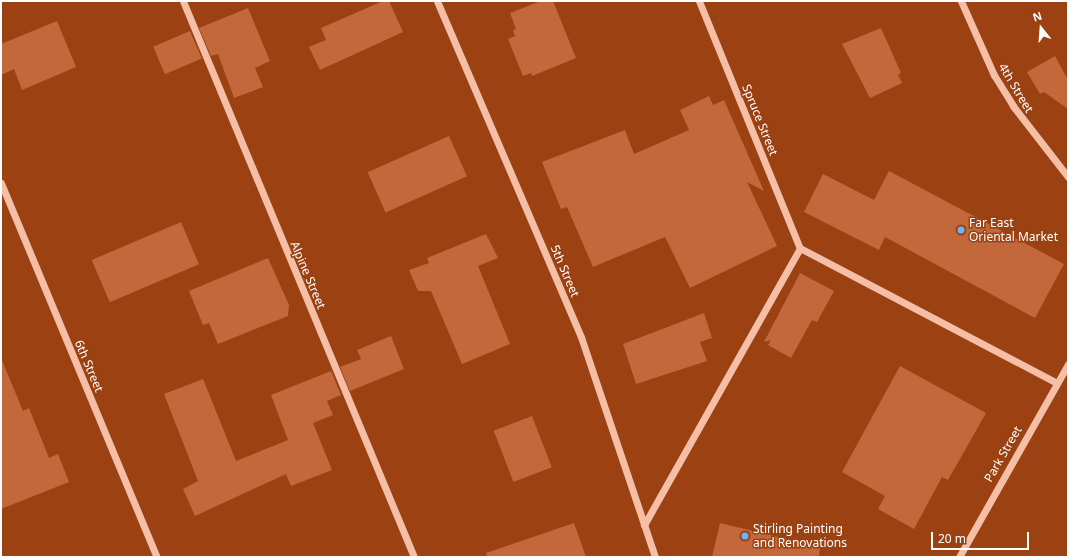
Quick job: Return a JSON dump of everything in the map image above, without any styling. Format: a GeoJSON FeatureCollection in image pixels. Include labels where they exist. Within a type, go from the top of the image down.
{"type":"FeatureCollection","features":[{"type":"Feature","properties":{"kind":"street","name":"Alpine Street"},"geometry":{"type":"LineString","coordinates":[[183,1],[414,557]]}},
{"type":"Feature","properties":{"kind":"street","name":"5th Street"},"geometry":{"type":"LineString","coordinates":[[437,1],[581,337],[655,557]]}},
{"type":"Feature","properties":{"kind":"street","name":"Spruce Street"},"geometry":{"type":"LineString","coordinates":[[699,1],[800,248]]}},
{"type":"Feature","properties":{"kind":"street","name":"4th Street"},"geometry":{"type":"LineString","coordinates":[[961,1],[994,75],[1013,106],[1068,177]]}},
{"type":"Feature","properties":{"kind":"street","name":"6th Street"},"geometry":{"type":"LineString","coordinates":[[1,183],[157,557]]}},
{"type":"Feature","properties":{"kind":"street"},"geometry":{"type":"LineString","coordinates":[[644,525],[800,248],[1057,383]]}},
{"type":"Feature","properties":{"kind":"street","name":"Park Street"},"geometry":{"type":"LineString","coordinates":[[958,557],[1068,364]]}},
{"type":"Feature","properties":{"kind":"building"},"geometry":{"type":"Polygon","coordinates":[[[383,1],[389,1],[403,32],[320,70],[309,47],[326,40],[321,28],[383,1]]]}},
{"type":"Feature","properties":{"kind":"building"},"geometry":{"type":"Polygon","coordinates":[[[541,1],[553,1],[576,58],[532,76],[531,73],[523,76],[508,39],[515,36],[513,30],[516,29],[510,13],[541,1]]]}},
{"type":"Feature","properties":{"kind":"building"},"geometry":{"type":"Polygon","coordinates":[[[248,8],[270,61],[255,68],[263,87],[234,98],[218,54],[211,56],[199,28],[248,8]]]}},
{"type":"Feature","properties":{"kind":"building"},"geometry":{"type":"Polygon","coordinates":[[[57,21],[76,67],[22,90],[14,69],[1,75],[1,44],[57,21]]]}},
{"type":"Feature","properties":{"kind":"building"},"geometry":{"type":"Polygon","coordinates":[[[881,28],[901,73],[898,75],[902,83],[870,98],[842,44],[881,28]]]}},
{"type":"Feature","properties":{"kind":"building"},"geometry":{"type":"Polygon","coordinates":[[[190,31],[202,59],[165,74],[153,47],[190,31]]]}},
{"type":"Feature","properties":{"kind":"building"},"geometry":{"type":"Polygon","coordinates":[[[1055,56],[1068,80],[1068,109],[1044,92],[1040,94],[1027,72],[1055,56]]]}},
{"type":"Feature","properties":{"kind":"building"},"geometry":{"type":"Polygon","coordinates":[[[709,96],[713,105],[724,100],[764,191],[747,182],[777,246],[690,288],[665,237],[593,267],[567,207],[561,209],[542,162],[625,130],[634,154],[689,130],[680,110],[709,96]]]}},
{"type":"Feature","properties":{"kind":"building"},"geometry":{"type":"Polygon","coordinates":[[[449,136],[467,176],[386,212],[368,172],[449,136]]]}},
{"type":"Feature","properties":{"kind":"building"},"geometry":{"type":"Polygon","coordinates":[[[889,171],[1064,264],[1035,318],[885,237],[879,250],[804,212],[823,174],[874,200],[889,171]]]}},
{"type":"Feature","properties":{"kind":"building"},"geometry":{"type":"Polygon","coordinates":[[[181,222],[199,264],[110,302],[92,260],[181,222]]]}},
{"type":"Feature","properties":{"kind":"building"},"geometry":{"type":"Polygon","coordinates":[[[486,234],[498,258],[478,266],[510,344],[462,364],[431,291],[418,291],[409,270],[429,263],[427,258],[486,234]]]}},
{"type":"Feature","properties":{"kind":"building"},"geometry":{"type":"Polygon","coordinates":[[[268,258],[289,305],[288,316],[218,344],[209,323],[203,325],[189,291],[268,258]]]}},
{"type":"Feature","properties":{"kind":"building"},"geometry":{"type":"Polygon","coordinates":[[[800,273],[834,291],[817,322],[812,320],[791,358],[768,345],[771,340],[764,342],[800,273]]]}},
{"type":"Feature","properties":{"kind":"building"},"geometry":{"type":"Polygon","coordinates":[[[704,313],[712,338],[700,342],[707,361],[636,384],[623,344],[704,313]]]}},
{"type":"Feature","properties":{"kind":"building"},"geometry":{"type":"Polygon","coordinates":[[[391,336],[404,369],[350,391],[340,367],[361,359],[357,350],[391,336]]]}},
{"type":"Feature","properties":{"kind":"building"},"geometry":{"type":"Polygon","coordinates":[[[1,358],[23,411],[29,408],[49,458],[58,454],[69,482],[1,509],[1,358]]]}},
{"type":"Feature","properties":{"kind":"building"},"geometry":{"type":"Polygon","coordinates":[[[900,366],[986,413],[948,480],[942,477],[914,529],[878,509],[885,496],[842,472],[900,366]]]}},
{"type":"Feature","properties":{"kind":"building"},"geometry":{"type":"Polygon","coordinates":[[[331,371],[341,395],[327,401],[333,415],[313,423],[332,470],[291,486],[286,474],[195,516],[183,489],[198,481],[164,394],[203,379],[236,461],[288,440],[271,395],[331,371]]]}},
{"type":"Feature","properties":{"kind":"building"},"geometry":{"type":"Polygon","coordinates":[[[532,416],[552,467],[513,482],[494,431],[532,416]]]}},
{"type":"Feature","properties":{"kind":"building"},"geometry":{"type":"Polygon","coordinates":[[[574,523],[586,557],[487,557],[486,553],[574,523]]]}},
{"type":"Feature","properties":{"kind":"building","name":"Stirling Painting and Renovations"},"geometry":{"type":"Polygon","coordinates":[[[720,523],[820,547],[819,557],[712,557],[720,523]]]}},
{"type":"Feature","properties":{"kind":"place","name":"Far East Oriental Market"},"geometry":{"type":"Point","coordinates":[961,230]}},
{"type":"Feature","properties":{"kind":"place","name":"Stirling Painting and Renovations"},"geometry":{"type":"Point","coordinates":[745,536]}}]}
